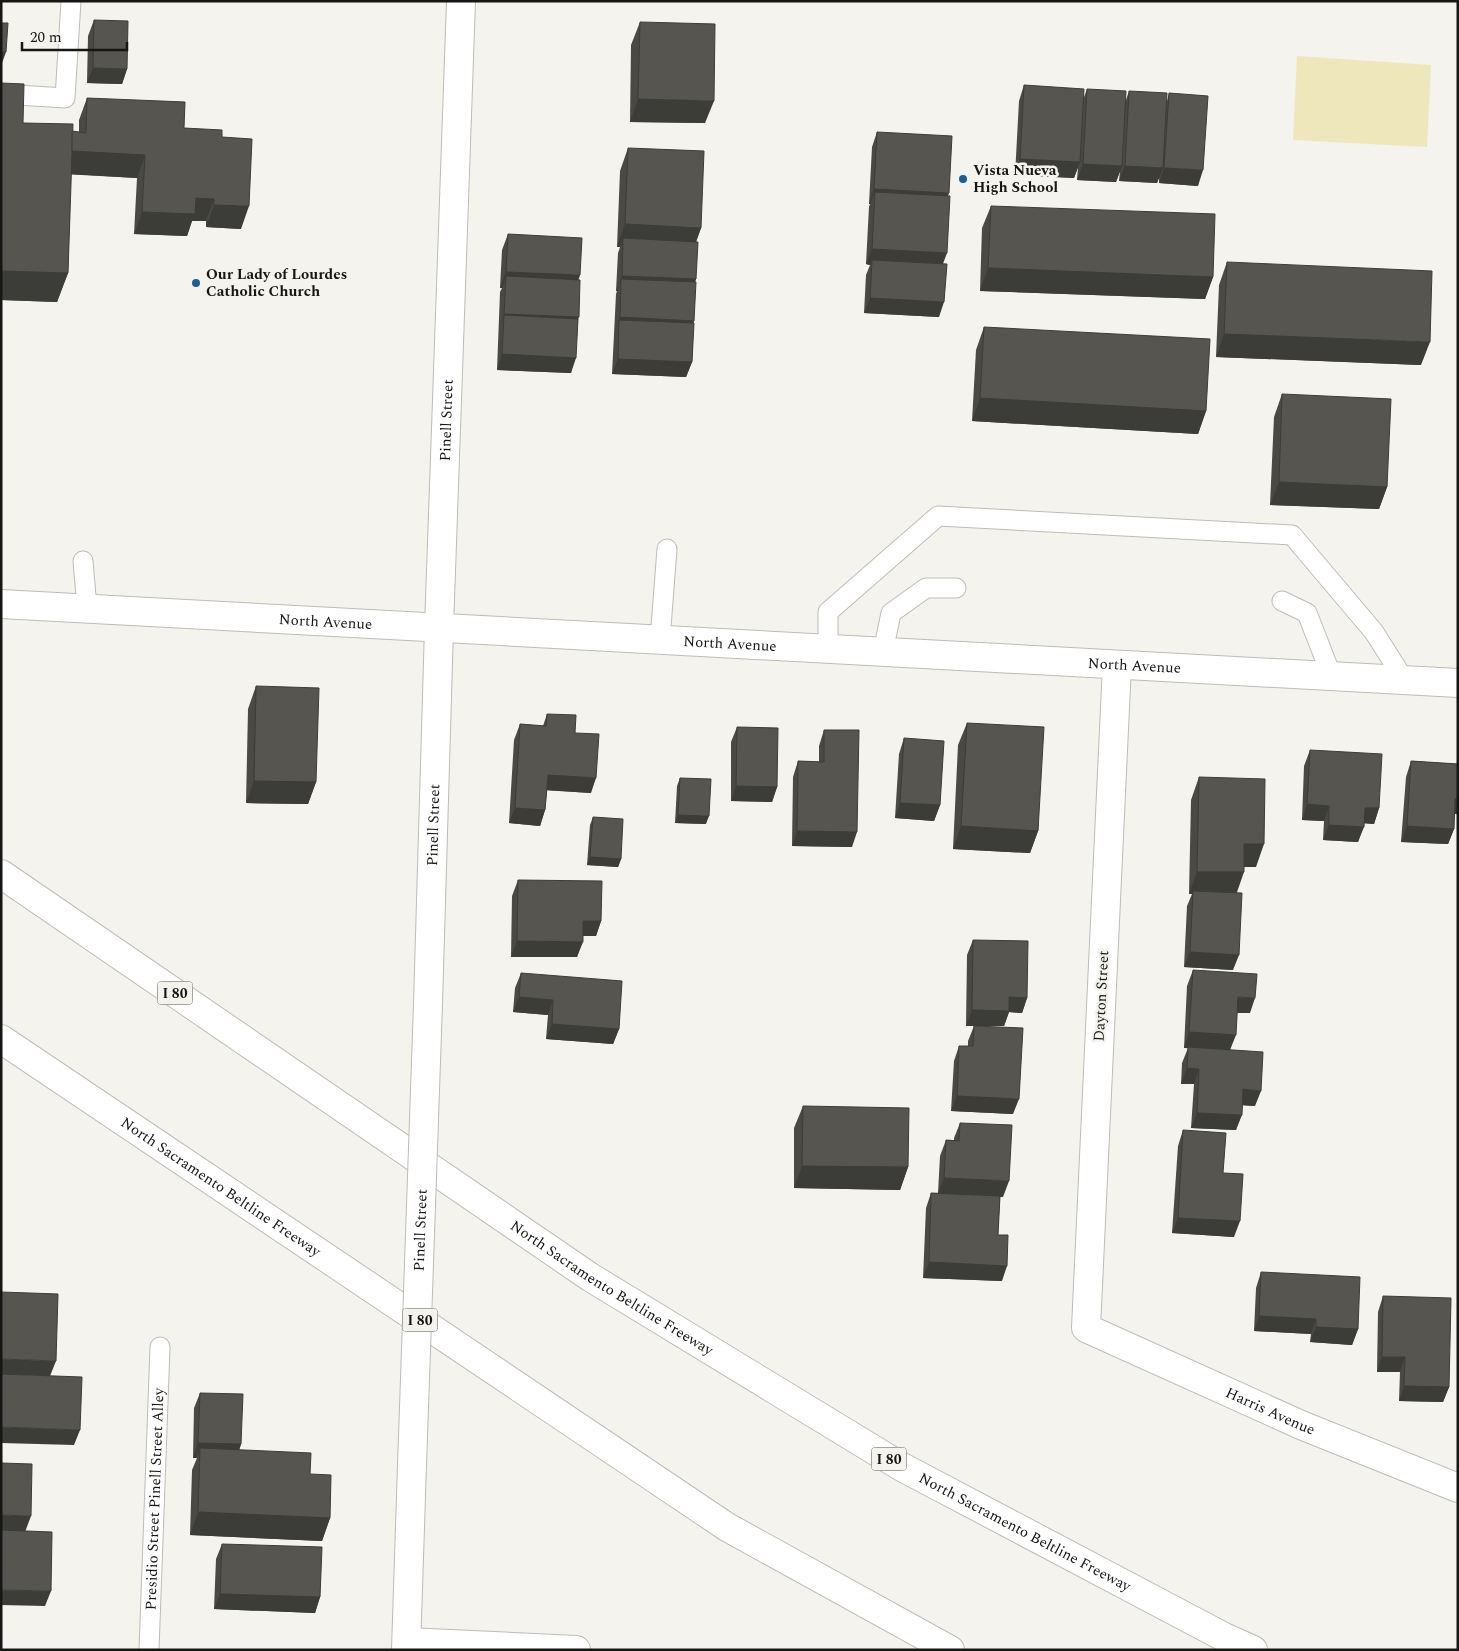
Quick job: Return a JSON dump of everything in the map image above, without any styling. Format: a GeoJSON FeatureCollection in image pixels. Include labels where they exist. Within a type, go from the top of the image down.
{"type":"FeatureCollection","features":[{"type":"Feature","properties":{"kind":"main road","name":"Pinell Street"},"geometry":{"type":"LineString","coordinates":[[407,1646],[438,628],[461,1]]}},
{"type":"Feature","properties":{"kind":"main road","name":"North Avenue"},"geometry":{"type":"LineString","coordinates":[[1,604],[1458,683]]}},
{"type":"Feature","properties":{"kind":"main road","name":"Dayton Street"},"geometry":{"type":"LineString","coordinates":[[1086,1328],[1117,665]]}},
{"type":"Feature","properties":{"kind":"main road","name":"North Sacramento Beltline Freeway"},"geometry":{"type":"LineString","coordinates":[[1,874],[590,1277],[902,1467],[1207,1628],[1253,1650]]}},
{"type":"Feature","properties":{"kind":"main road","name":"North Sacramento Beltline Freeway"},"geometry":{"type":"LineString","coordinates":[[1,1039],[727,1527],[950,1650]]}},
{"type":"Feature","properties":{"kind":"main road","name":"Harris Avenue"},"geometry":{"type":"LineString","coordinates":[[1086,1328],[1301,1425],[1458,1488]]}},
{"type":"Feature","properties":{"kind":"main road"},"geometry":{"type":"LineString","coordinates":[[407,1646],[575,1649]]}},
{"type":"Feature","properties":{"kind":"lane"},"geometry":{"type":"LineString","coordinates":[[1,94],[65,98],[71,1]]}},
{"type":"Feature","properties":{"kind":"lane"},"geometry":{"type":"LineString","coordinates":[[828,649],[828,612],[938,516],[1292,535],[1374,632],[1405,681]]}},
{"type":"Feature","properties":{"kind":"lane"},"geometry":{"type":"LineString","coordinates":[[660,640],[667,550]]}},
{"type":"Feature","properties":{"kind":"lane"},"geometry":{"type":"LineString","coordinates":[[83,560],[87,608]]}},
{"type":"Feature","properties":{"kind":"lane"},"geometry":{"type":"LineString","coordinates":[[883,652],[891,613],[926,588],[956,588]]}},
{"type":"Feature","properties":{"kind":"lane"},"geometry":{"type":"LineString","coordinates":[[1282,601],[1307,613],[1332,677]]}},
{"type":"Feature","properties":{"kind":"lane","name":"Presidio Street Pinell Street Alley"},"geometry":{"type":"LineString","coordinates":[[149,1650],[160,1347]]}},
{"type":"Feature","properties":{"kind":"shaded area"},"geometry":{"type":"Polygon","coordinates":[[[1297,56],[1431,65],[1427,147],[1293,140],[1297,56]]]}},
{"type":"Feature","properties":{"kind":"building"},"geometry":{"type":"Polygon","coordinates":[[[94,20],[128,21],[127,69],[93,68],[94,20]]]}},
{"type":"Feature","properties":{"kind":"building"},"geometry":{"type":"Polygon","coordinates":[[[640,22],[715,24],[714,101],[638,99],[640,22]]]}},
{"type":"Feature","properties":{"kind":"building"},"geometry":{"type":"Polygon","coordinates":[[[1,23],[8,23],[6,52],[1,52],[1,23]]]}},
{"type":"Feature","properties":{"kind":"building"},"geometry":{"type":"Polygon","coordinates":[[[1,83],[24,84],[23,123],[73,124],[68,273],[1,271],[1,83]]]}},
{"type":"Feature","properties":{"kind":"building"},"geometry":{"type":"Polygon","coordinates":[[[1024,85],[1084,89],[1080,162],[1020,159],[1024,85]]]}},
{"type":"Feature","properties":{"kind":"building"},"geometry":{"type":"Polygon","coordinates":[[[1087,89],[1126,91],[1122,166],[1083,164],[1087,89]]]}},
{"type":"Feature","properties":{"kind":"building"},"geometry":{"type":"Polygon","coordinates":[[[1129,91],[1167,93],[1163,168],[1125,166],[1129,91]]]}},
{"type":"Feature","properties":{"kind":"building"},"geometry":{"type":"Polygon","coordinates":[[[1169,93],[1208,96],[1203,170],[1164,168],[1169,93]]]}},
{"type":"Feature","properties":{"kind":"building"},"geometry":{"type":"Polygon","coordinates":[[[87,98],[185,102],[184,128],[222,130],[222,137],[252,139],[249,206],[214,205],[214,199],[196,198],[195,214],[142,212],[145,155],[72,151],[72,131],[86,133],[87,98]]]}},
{"type":"Feature","properties":{"kind":"building"},"geometry":{"type":"Polygon","coordinates":[[[877,132],[952,136],[949,193],[874,189],[877,132]]]}},
{"type":"Feature","properties":{"kind":"building"},"geometry":{"type":"Polygon","coordinates":[[[628,148],[704,151],[701,228],[625,224],[628,148]]]}},
{"type":"Feature","properties":{"kind":"building"},"geometry":{"type":"Polygon","coordinates":[[[875,192],[950,196],[947,253],[872,249],[875,192]]]}},
{"type":"Feature","properties":{"kind":"building"},"geometry":{"type":"Polygon","coordinates":[[[991,206],[1215,214],[1213,277],[988,268],[991,206]]]}},
{"type":"Feature","properties":{"kind":"building"},"geometry":{"type":"Polygon","coordinates":[[[508,234],[582,238],[580,275],[506,272],[508,234]]]}},
{"type":"Feature","properties":{"kind":"building"},"geometry":{"type":"Polygon","coordinates":[[[623,238],[698,242],[696,279],[622,276],[623,238]]]}},
{"type":"Feature","properties":{"kind":"building"},"geometry":{"type":"Polygon","coordinates":[[[872,260],[947,264],[944,302],[870,298],[872,260]]]}},
{"type":"Feature","properties":{"kind":"building"},"geometry":{"type":"Polygon","coordinates":[[[1227,262],[1432,271],[1430,342],[1224,334],[1227,262]]]}},
{"type":"Feature","properties":{"kind":"building"},"geometry":{"type":"Polygon","coordinates":[[[506,276],[580,280],[579,317],[504,314],[506,276]]]}},
{"type":"Feature","properties":{"kind":"building"},"geometry":{"type":"Polygon","coordinates":[[[621,279],[696,282],[694,321],[620,317],[621,279]]]}},
{"type":"Feature","properties":{"kind":"building"},"geometry":{"type":"Polygon","coordinates":[[[504,315],[578,319],[576,358],[502,354],[504,315]]]}},
{"type":"Feature","properties":{"kind":"building"},"geometry":{"type":"Polygon","coordinates":[[[619,320],[694,323],[692,362],[618,359],[619,320]]]}},
{"type":"Feature","properties":{"kind":"building"},"geometry":{"type":"Polygon","coordinates":[[[984,327],[1210,339],[1206,411],[980,398],[984,327]]]}},
{"type":"Feature","properties":{"kind":"building"},"geometry":{"type":"Polygon","coordinates":[[[1282,394],[1391,399],[1387,487],[1279,482],[1282,394]]]}},
{"type":"Feature","properties":{"kind":"building"},"geometry":{"type":"Polygon","coordinates":[[[256,686],[319,688],[316,782],[254,781],[256,686]]]}},
{"type":"Feature","properties":{"kind":"building"},"geometry":{"type":"Polygon","coordinates":[[[547,714],[576,715],[575,733],[599,734],[596,778],[548,775],[545,810],[515,808],[520,724],[546,726],[547,714]]]}},
{"type":"Feature","properties":{"kind":"building"},"geometry":{"type":"Polygon","coordinates":[[[967,723],[1044,727],[1038,831],[961,826],[967,723]]]}},
{"type":"Feature","properties":{"kind":"building"},"geometry":{"type":"Polygon","coordinates":[[[737,727],[778,728],[777,787],[736,786],[737,727]]]}},
{"type":"Feature","properties":{"kind":"building"},"geometry":{"type":"Polygon","coordinates":[[[824,730],[859,730],[857,832],[797,831],[798,761],[824,762],[824,730]]]}},
{"type":"Feature","properties":{"kind":"building"},"geometry":{"type":"Polygon","coordinates":[[[904,738],[944,741],[940,805],[900,803],[904,738]]]}},
{"type":"Feature","properties":{"kind":"building"},"geometry":{"type":"Polygon","coordinates":[[[1310,750],[1382,754],[1379,808],[1365,808],[1364,827],[1329,825],[1329,806],[1307,804],[1310,750]]]}},
{"type":"Feature","properties":{"kind":"building"},"geometry":{"type":"Polygon","coordinates":[[[1411,761],[1458,764],[1458,799],[1455,799],[1454,829],[1407,826],[1411,761]]]}},
{"type":"Feature","properties":{"kind":"building"},"geometry":{"type":"Polygon","coordinates":[[[1199,777],[1265,779],[1264,844],[1244,844],[1244,872],[1197,872],[1199,777]]]}},
{"type":"Feature","properties":{"kind":"building"},"geometry":{"type":"Polygon","coordinates":[[[680,778],[711,779],[709,816],[678,815],[680,778]]]}},
{"type":"Feature","properties":{"kind":"building"},"geometry":{"type":"Polygon","coordinates":[[[593,817],[623,819],[621,859],[590,857],[593,817]]]}},
{"type":"Feature","properties":{"kind":"building"},"geometry":{"type":"Polygon","coordinates":[[[518,880],[602,881],[601,921],[583,921],[583,942],[517,941],[518,880]]]}},
{"type":"Feature","properties":{"kind":"building"},"geometry":{"type":"Polygon","coordinates":[[[1193,891],[1242,893],[1239,955],[1190,952],[1193,891]]]}},
{"type":"Feature","properties":{"kind":"building"},"geometry":{"type":"Polygon","coordinates":[[[973,940],[1028,941],[1027,998],[1009,997],[1009,1011],[972,1010],[973,940]]]}},
{"type":"Feature","properties":{"kind":"building"},"geometry":{"type":"Polygon","coordinates":[[[1193,970],[1257,974],[1255,998],[1238,997],[1236,1035],[1189,1032],[1193,970]]]}},
{"type":"Feature","properties":{"kind":"building"},"geometry":{"type":"Polygon","coordinates":[[[521,973],[622,981],[619,1029],[552,1024],[553,1000],[519,997],[521,973]]]}},
{"type":"Feature","properties":{"kind":"building"},"geometry":{"type":"Polygon","coordinates":[[[974,1026],[1023,1028],[1019,1099],[957,1096],[959,1046],[973,1046],[974,1026]]]}},
{"type":"Feature","properties":{"kind":"building"},"geometry":{"type":"Polygon","coordinates":[[[1188,1047],[1263,1052],[1261,1091],[1243,1089],[1242,1115],[1197,1113],[1199,1069],[1187,1068],[1188,1047]]]}},
{"type":"Feature","properties":{"kind":"building"},"geometry":{"type":"Polygon","coordinates":[[[803,1106],[909,1108],[908,1167],[802,1166],[803,1106]]]}},
{"type":"Feature","properties":{"kind":"building"},"geometry":{"type":"Polygon","coordinates":[[[960,1123],[1012,1125],[1009,1181],[944,1178],[946,1140],[959,1141],[960,1123]]]}},
{"type":"Feature","properties":{"kind":"building"},"geometry":{"type":"Polygon","coordinates":[[[1183,1130],[1226,1133],[1223,1173],[1243,1174],[1240,1221],[1178,1218],[1183,1130]]]}},
{"type":"Feature","properties":{"kind":"building"},"geometry":{"type":"Polygon","coordinates":[[[931,1193],[1000,1196],[998,1235],[1008,1235],[1007,1266],[929,1262],[931,1193]]]}},
{"type":"Feature","properties":{"kind":"building"},"geometry":{"type":"Polygon","coordinates":[[[1261,1272],[1360,1277],[1358,1329],[1316,1327],[1316,1319],[1259,1316],[1261,1272]]]}},
{"type":"Feature","properties":{"kind":"building"},"geometry":{"type":"Polygon","coordinates":[[[1,1292],[58,1294],[56,1361],[1,1359],[1,1292]]]}},
{"type":"Feature","properties":{"kind":"building"},"geometry":{"type":"Polygon","coordinates":[[[1383,1296],[1451,1298],[1449,1387],[1404,1386],[1405,1357],[1382,1357],[1383,1296]]]}},
{"type":"Feature","properties":{"kind":"building"},"geometry":{"type":"Polygon","coordinates":[[[1,1374],[82,1377],[80,1430],[1,1427],[1,1374]]]}},
{"type":"Feature","properties":{"kind":"building"},"geometry":{"type":"Polygon","coordinates":[[[200,1393],[243,1394],[241,1444],[198,1443],[200,1393]]]}},
{"type":"Feature","properties":{"kind":"building"},"geometry":{"type":"Polygon","coordinates":[[[200,1448],[311,1453],[310,1474],[331,1475],[330,1518],[198,1512],[200,1448]]]}},
{"type":"Feature","properties":{"kind":"building"},"geometry":{"type":"Polygon","coordinates":[[[1,1463],[32,1464],[31,1516],[1,1515],[1,1463]]]}},
{"type":"Feature","properties":{"kind":"building"},"geometry":{"type":"Polygon","coordinates":[[[1,1530],[52,1532],[51,1591],[1,1590],[1,1530]]]}},
{"type":"Feature","properties":{"kind":"building"},"geometry":{"type":"Polygon","coordinates":[[[222,1544],[322,1547],[320,1597],[220,1594],[222,1544]]]}},
{"type":"Feature","properties":{"kind":"place","name":"Vista Nueva High School"},"geometry":{"type":"Point","coordinates":[963,179]}},
{"type":"Feature","properties":{"kind":"place","name":"Our Lady of Lourdes Catholic Church"},"geometry":{"type":"Point","coordinates":[196,283]}}]}
